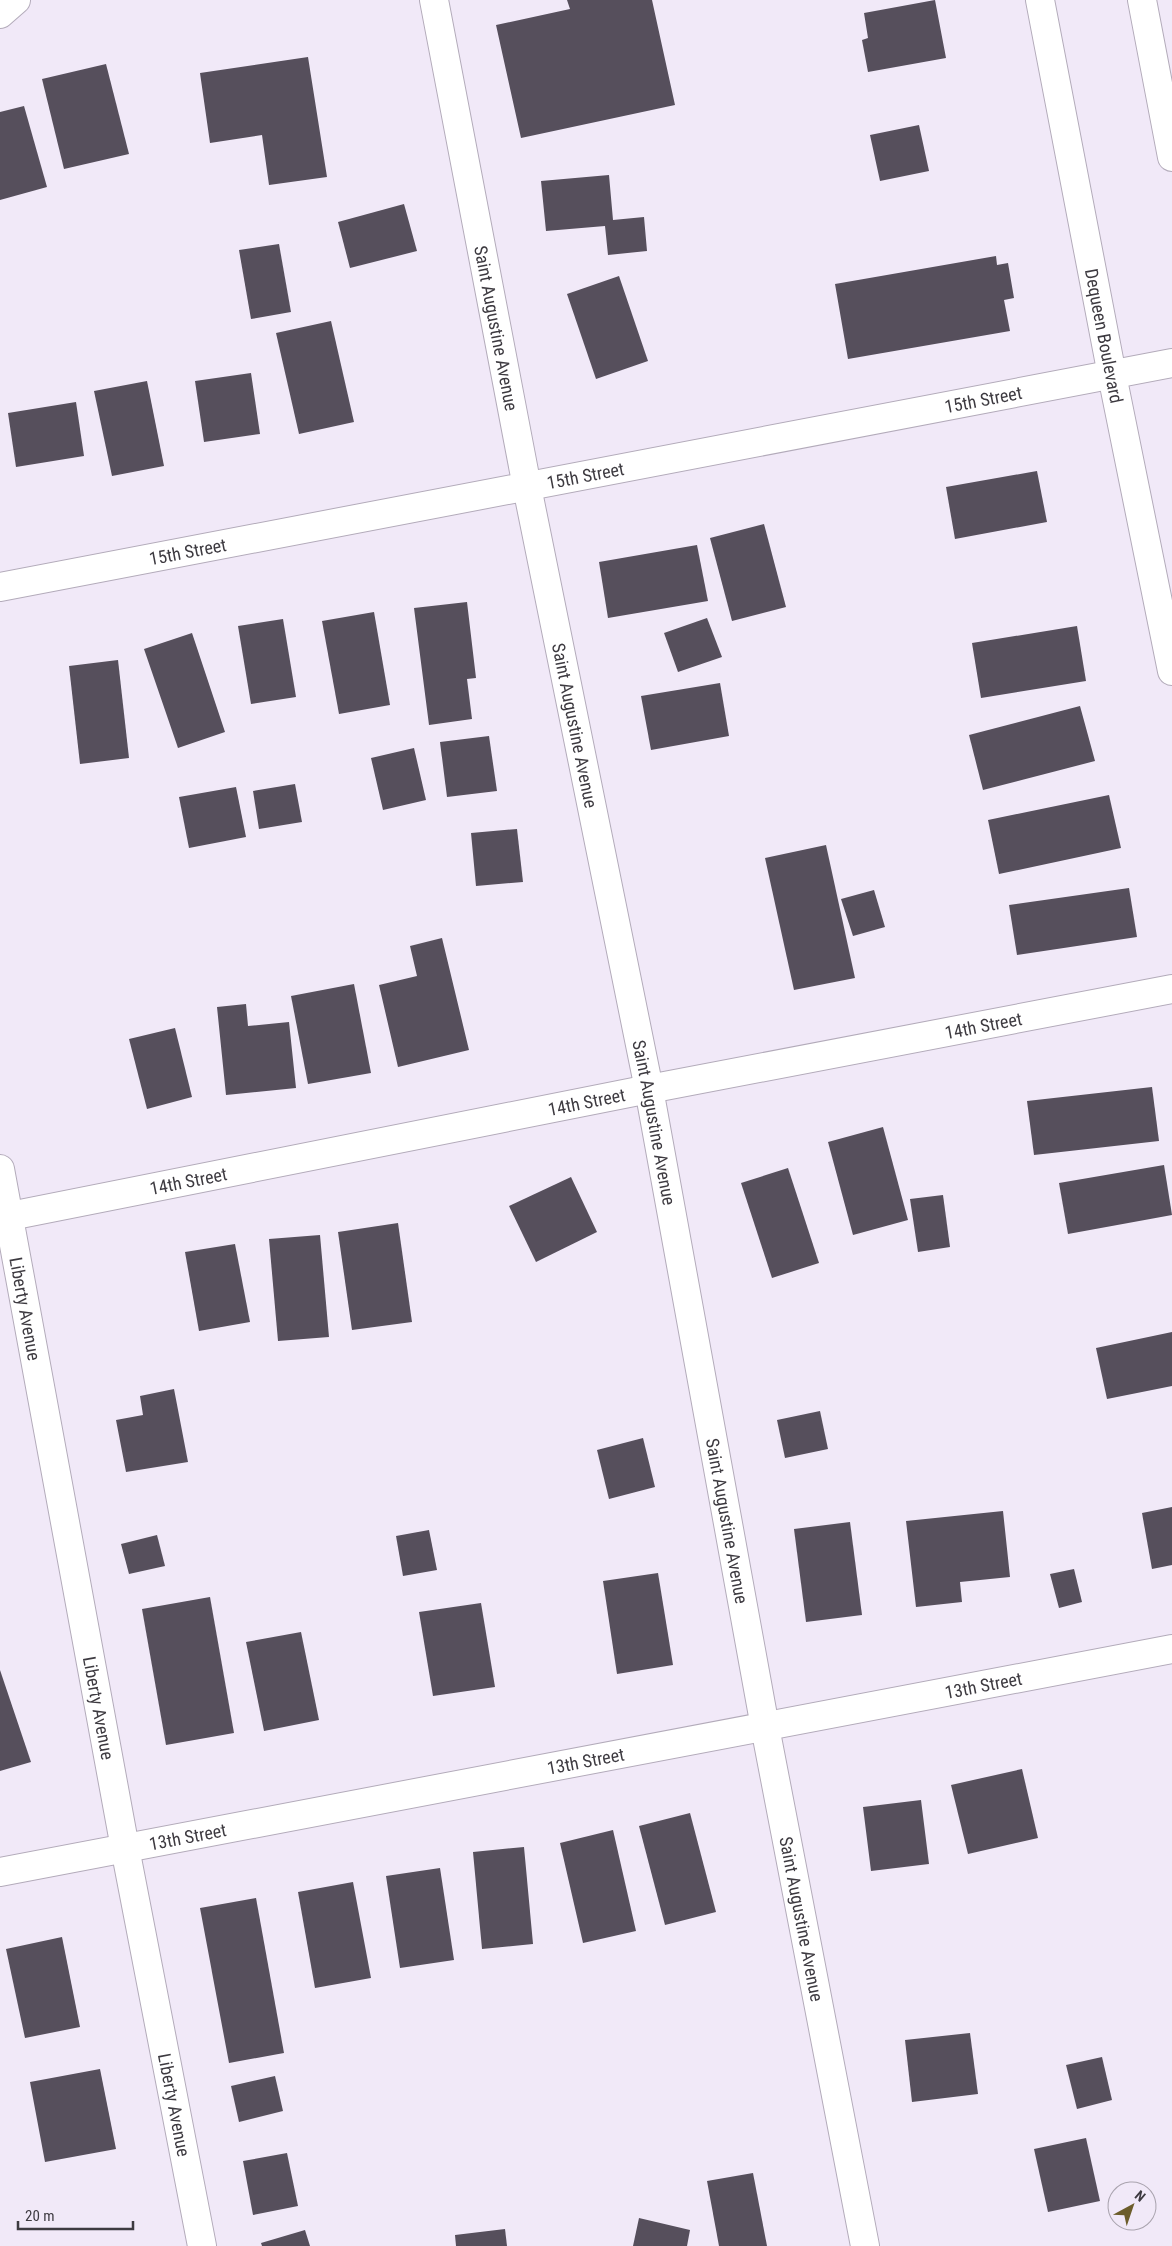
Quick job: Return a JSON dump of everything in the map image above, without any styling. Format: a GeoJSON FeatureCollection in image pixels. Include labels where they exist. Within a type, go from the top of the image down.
{"type":"FeatureCollection","features":[{"type":"Feature","properties":{"kind":"street"},"geometry":{"type":"LineString","coordinates":[[0,14],[16,0]]}},
{"type":"Feature","properties":{"kind":"street","name":"Saint Augustine Avenue"},"geometry":{"type":"LineString","coordinates":[[434,0],[527,486],[649,1089],[765,1727],[865,2246]]}},
{"type":"Feature","properties":{"kind":"street","name":"Dequeen Boulevard"},"geometry":{"type":"LineString","coordinates":[[1040,0],[1112,375],[1172,671]]}},
{"type":"Feature","properties":{"kind":"street"},"geometry":{"type":"LineString","coordinates":[[1142,0],[1172,157]]}},
{"type":"Feature","properties":{"kind":"street","name":"15th Street"},"geometry":{"type":"LineString","coordinates":[[0,588],[1172,363]]}},
{"type":"Feature","properties":{"kind":"street","name":"14th Street"},"geometry":{"type":"LineString","coordinates":[[5,1217],[649,1089],[1172,989]]}},
{"type":"Feature","properties":{"kind":"street","name":"Liberty Avenue"},"geometry":{"type":"LineString","coordinates":[[0,1169],[5,1217],[202,2246]]}},
{"type":"Feature","properties":{"kind":"street","name":"13th Street"},"geometry":{"type":"LineString","coordinates":[[0,1872],[1172,1649]]}},
{"type":"Feature","properties":{"kind":"building"},"geometry":{"type":"Polygon","coordinates":[[[567,0],[652,0],[675,105],[521,138],[496,25],[570,9],[567,0]]]}},
{"type":"Feature","properties":{"kind":"building"},"geometry":{"type":"Polygon","coordinates":[[[935,0],[946,58],[868,72],[862,40],[868,38],[864,13],[935,0]]]}},
{"type":"Feature","properties":{"kind":"building"},"geometry":{"type":"Polygon","coordinates":[[[308,57],[327,177],[269,185],[262,135],[210,143],[200,73],[308,57]]]}},
{"type":"Feature","properties":{"kind":"building"},"geometry":{"type":"Polygon","coordinates":[[[106,64],[129,154],[64,169],[42,79],[106,64]]]}},
{"type":"Feature","properties":{"kind":"building"},"geometry":{"type":"Polygon","coordinates":[[[24,106],[47,187],[0,200],[0,112],[24,106]]]}},
{"type":"Feature","properties":{"kind":"building"},"geometry":{"type":"Polygon","coordinates":[[[919,125],[929,171],[880,181],[870,135],[919,125]]]}},
{"type":"Feature","properties":{"kind":"building"},"geometry":{"type":"Polygon","coordinates":[[[609,175],[613,220],[644,217],[647,251],[608,255],[605,226],[546,231],[541,181],[609,175]]]}},
{"type":"Feature","properties":{"kind":"building"},"geometry":{"type":"Polygon","coordinates":[[[404,204],[417,251],[350,268],[338,222],[404,204]]]}},
{"type":"Feature","properties":{"kind":"building"},"geometry":{"type":"Polygon","coordinates":[[[279,244],[291,312],[251,319],[239,250],[279,244]]]}},
{"type":"Feature","properties":{"kind":"building"},"geometry":{"type":"Polygon","coordinates":[[[996,256],[997,265],[1008,263],[1014,298],[1004,300],[1010,331],[848,359],[835,284],[996,256]]]}},
{"type":"Feature","properties":{"kind":"building"},"geometry":{"type":"Polygon","coordinates":[[[619,276],[648,361],[596,379],[567,294],[619,276]]]}},
{"type":"Feature","properties":{"kind":"building"},"geometry":{"type":"Polygon","coordinates":[[[331,321],[354,422],[299,434],[276,333],[331,321]]]}},
{"type":"Feature","properties":{"kind":"building"},"geometry":{"type":"Polygon","coordinates":[[[251,373],[260,434],[204,442],[195,381],[251,373]]]}},
{"type":"Feature","properties":{"kind":"building"},"geometry":{"type":"Polygon","coordinates":[[[147,381],[164,466],[112,476],[94,391],[147,381]]]}},
{"type":"Feature","properties":{"kind":"building"},"geometry":{"type":"Polygon","coordinates":[[[76,402],[84,456],[16,467],[8,413],[76,402]]]}},
{"type":"Feature","properties":{"kind":"building"},"geometry":{"type":"Polygon","coordinates":[[[1037,471],[1047,522],[955,539],[946,487],[1037,471]]]}},
{"type":"Feature","properties":{"kind":"building"},"geometry":{"type":"Polygon","coordinates":[[[764,524],[786,607],[732,621],[710,538],[764,524]]]}},
{"type":"Feature","properties":{"kind":"building"},"geometry":{"type":"Polygon","coordinates":[[[697,545],[708,601],[608,618],[599,562],[697,545]]]}},
{"type":"Feature","properties":{"kind":"building"},"geometry":{"type":"Polygon","coordinates":[[[467,602],[476,678],[467,679],[472,719],[429,725],[414,608],[467,602]]]}},
{"type":"Feature","properties":{"kind":"building"},"geometry":{"type":"Polygon","coordinates":[[[374,612],[390,705],[339,714],[322,621],[374,612]]]}},
{"type":"Feature","properties":{"kind":"building"},"geometry":{"type":"Polygon","coordinates":[[[707,618],[722,657],[678,672],[664,633],[707,618]]]}},
{"type":"Feature","properties":{"kind":"building"},"geometry":{"type":"Polygon","coordinates":[[[283,619],[296,697],[251,704],[238,626],[283,619]]]}},
{"type":"Feature","properties":{"kind":"building"},"geometry":{"type":"Polygon","coordinates":[[[1077,626],[1086,681],[981,698],[972,643],[1077,626]]]}},
{"type":"Feature","properties":{"kind":"building"},"geometry":{"type":"Polygon","coordinates":[[[192,633],[225,732],[178,748],[144,649],[192,633]]]}},
{"type":"Feature","properties":{"kind":"building"},"geometry":{"type":"Polygon","coordinates":[[[118,660],[129,758],[80,764],[69,666],[118,660]]]}},
{"type":"Feature","properties":{"kind":"building"},"geometry":{"type":"Polygon","coordinates":[[[720,683],[729,736],[651,750],[641,696],[720,683]]]}},
{"type":"Feature","properties":{"kind":"building"},"geometry":{"type":"Polygon","coordinates":[[[1080,706],[1095,761],[983,790],[969,735],[1080,706]]]}},
{"type":"Feature","properties":{"kind":"building"},"geometry":{"type":"Polygon","coordinates":[[[489,736],[497,791],[447,797],[440,742],[489,736]]]}},
{"type":"Feature","properties":{"kind":"building"},"geometry":{"type":"Polygon","coordinates":[[[414,748],[426,800],[383,810],[371,758],[414,748]]]}},
{"type":"Feature","properties":{"kind":"building"},"geometry":{"type":"Polygon","coordinates":[[[295,784],[302,822],[259,829],[253,791],[295,784]]]}},
{"type":"Feature","properties":{"kind":"building"},"geometry":{"type":"Polygon","coordinates":[[[236,787],[246,837],[189,848],[179,797],[236,787]]]}},
{"type":"Feature","properties":{"kind":"building"},"geometry":{"type":"Polygon","coordinates":[[[1109,795],[1121,848],[999,874],[988,820],[1109,795]]]}},
{"type":"Feature","properties":{"kind":"building"},"geometry":{"type":"Polygon","coordinates":[[[517,829],[523,882],[476,886],[471,833],[517,829]]]}},
{"type":"Feature","properties":{"kind":"building"},"geometry":{"type":"Polygon","coordinates":[[[826,845],[855,978],[794,990],[765,858],[826,845]]]}},
{"type":"Feature","properties":{"kind":"building"},"geometry":{"type":"Polygon","coordinates":[[[1129,888],[1137,937],[1017,955],[1009,905],[1129,888]]]}},
{"type":"Feature","properties":{"kind":"building"},"geometry":{"type":"Polygon","coordinates":[[[874,890],[885,927],[853,936],[841,899],[874,890]]]}},
{"type":"Feature","properties":{"kind":"building"},"geometry":{"type":"Polygon","coordinates":[[[442,938],[469,1050],[398,1067],[379,985],[417,976],[410,946],[442,938]]]}},
{"type":"Feature","properties":{"kind":"building"},"geometry":{"type":"Polygon","coordinates":[[[354,984],[371,1073],[308,1084],[291,996],[354,984]]]}},
{"type":"Feature","properties":{"kind":"building"},"geometry":{"type":"Polygon","coordinates":[[[246,1004],[248,1026],[289,1022],[296,1088],[226,1095],[217,1007],[246,1004]]]}},
{"type":"Feature","properties":{"kind":"building"},"geometry":{"type":"Polygon","coordinates":[[[175,1028],[192,1097],[147,1109],[129,1039],[175,1028]]]}},
{"type":"Feature","properties":{"kind":"building"},"geometry":{"type":"Polygon","coordinates":[[[1152,1087],[1159,1141],[1034,1155],[1027,1101],[1152,1087]]]}},
{"type":"Feature","properties":{"kind":"building"},"geometry":{"type":"Polygon","coordinates":[[[883,1127],[908,1220],[853,1235],[828,1142],[883,1127]]]}},
{"type":"Feature","properties":{"kind":"building"},"geometry":{"type":"Polygon","coordinates":[[[1164,1165],[1172,1215],[1068,1234],[1059,1183],[1164,1165]]]}},
{"type":"Feature","properties":{"kind":"building"},"geometry":{"type":"Polygon","coordinates":[[[788,1168],[819,1263],[772,1278],[741,1183],[788,1168]]]}},
{"type":"Feature","properties":{"kind":"building"},"geometry":{"type":"Polygon","coordinates":[[[571,1177],[597,1232],[536,1262],[509,1206],[571,1177]]]}},
{"type":"Feature","properties":{"kind":"building"},"geometry":{"type":"Polygon","coordinates":[[[943,1195],[950,1247],[918,1252],[910,1199],[943,1195]]]}},
{"type":"Feature","properties":{"kind":"building"},"geometry":{"type":"Polygon","coordinates":[[[398,1223],[412,1322],[352,1330],[338,1232],[398,1223]]]}},
{"type":"Feature","properties":{"kind":"building"},"geometry":{"type":"Polygon","coordinates":[[[320,1235],[329,1337],[278,1341],[269,1239],[320,1235]]]}},
{"type":"Feature","properties":{"kind":"building"},"geometry":{"type":"Polygon","coordinates":[[[235,1244],[250,1322],[199,1331],[185,1252],[235,1244]]]}},
{"type":"Feature","properties":{"kind":"building"},"geometry":{"type":"Polygon","coordinates":[[[1172,1332],[1172,1386],[1107,1399],[1096,1348],[1172,1332]]]}},
{"type":"Feature","properties":{"kind":"building"},"geometry":{"type":"Polygon","coordinates":[[[174,1389],[188,1462],[126,1472],[116,1420],[143,1415],[140,1396],[174,1389]]]}},
{"type":"Feature","properties":{"kind":"building"},"geometry":{"type":"Polygon","coordinates":[[[820,1411],[828,1449],[785,1458],[777,1420],[820,1411]]]}},
{"type":"Feature","properties":{"kind":"building"},"geometry":{"type":"Polygon","coordinates":[[[643,1438],[655,1487],[609,1499],[597,1450],[643,1438]]]}},
{"type":"Feature","properties":{"kind":"building"},"geometry":{"type":"Polygon","coordinates":[[[1172,1507],[1172,1565],[1152,1569],[1142,1513],[1172,1507]]]}},
{"type":"Feature","properties":{"kind":"building"},"geometry":{"type":"Polygon","coordinates":[[[1003,1511],[1010,1577],[960,1582],[962,1602],[916,1607],[906,1521],[1003,1511]]]}},
{"type":"Feature","properties":{"kind":"building"},"geometry":{"type":"Polygon","coordinates":[[[850,1522],[862,1615],[806,1622],[794,1529],[850,1522]]]}},
{"type":"Feature","properties":{"kind":"building"},"geometry":{"type":"Polygon","coordinates":[[[429,1530],[437,1570],[403,1576],[396,1536],[429,1530]]]}},
{"type":"Feature","properties":{"kind":"building"},"geometry":{"type":"Polygon","coordinates":[[[157,1535],[165,1566],[129,1574],[121,1544],[157,1535]]]}},
{"type":"Feature","properties":{"kind":"building"},"geometry":{"type":"Polygon","coordinates":[[[1074,1569],[1082,1602],[1059,1608],[1050,1574],[1074,1569]]]}},
{"type":"Feature","properties":{"kind":"building"},"geometry":{"type":"Polygon","coordinates":[[[658,1573],[673,1665],[617,1674],[603,1581],[658,1573]]]}},
{"type":"Feature","properties":{"kind":"building"},"geometry":{"type":"Polygon","coordinates":[[[210,1597],[234,1733],[166,1745],[142,1609],[210,1597]]]}},
{"type":"Feature","properties":{"kind":"building"},"geometry":{"type":"Polygon","coordinates":[[[481,1603],[495,1687],[433,1696],[419,1612],[481,1603]]]}},
{"type":"Feature","properties":{"kind":"building"},"geometry":{"type":"Polygon","coordinates":[[[301,1632],[319,1720],[264,1731],[246,1642],[301,1632]]]}},
{"type":"Feature","properties":{"kind":"building"},"geometry":{"type":"Polygon","coordinates":[[[0,1670],[31,1762],[0,1771],[0,1670]]]}},
{"type":"Feature","properties":{"kind":"building"},"geometry":{"type":"Polygon","coordinates":[[[1022,1769],[1038,1838],[968,1854],[951,1785],[1022,1769]]]}},
{"type":"Feature","properties":{"kind":"building"},"geometry":{"type":"Polygon","coordinates":[[[921,1800],[929,1864],[871,1871],[863,1807],[921,1800]]]}},
{"type":"Feature","properties":{"kind":"building"},"geometry":{"type":"Polygon","coordinates":[[[690,1813],[716,1912],[665,1925],[639,1826],[690,1813]]]}},
{"type":"Feature","properties":{"kind":"building"},"geometry":{"type":"Polygon","coordinates":[[[613,1830],[636,1931],[583,1943],[560,1843],[613,1830]]]}},
{"type":"Feature","properties":{"kind":"building"},"geometry":{"type":"Polygon","coordinates":[[[524,1847],[533,1944],[482,1949],[473,1852],[524,1847]]]}},
{"type":"Feature","properties":{"kind":"building"},"geometry":{"type":"Polygon","coordinates":[[[440,1868],[454,1960],[400,1968],[386,1876],[440,1868]]]}},
{"type":"Feature","properties":{"kind":"building"},"geometry":{"type":"Polygon","coordinates":[[[353,1882],[371,1978],[315,1988],[298,1892],[353,1882]]]}},
{"type":"Feature","properties":{"kind":"building"},"geometry":{"type":"Polygon","coordinates":[[[256,1898],[284,2053],[229,2063],[200,1908],[256,1898]]]}},
{"type":"Feature","properties":{"kind":"building"},"geometry":{"type":"Polygon","coordinates":[[[62,1937],[80,2027],[25,2038],[6,1949],[62,1937]]]}},
{"type":"Feature","properties":{"kind":"building"},"geometry":{"type":"Polygon","coordinates":[[[970,2033],[978,2094],[912,2102],[905,2040],[970,2033]]]}},
{"type":"Feature","properties":{"kind":"building"},"geometry":{"type":"Polygon","coordinates":[[[1102,2057],[1112,2100],[1077,2109],[1066,2065],[1102,2057]]]}},
{"type":"Feature","properties":{"kind":"building"},"geometry":{"type":"Polygon","coordinates":[[[100,2069],[116,2149],[45,2162],[30,2082],[100,2069]]]}},
{"type":"Feature","properties":{"kind":"building"},"geometry":{"type":"Polygon","coordinates":[[[275,2076],[283,2111],[239,2122],[231,2086],[275,2076]]]}},
{"type":"Feature","properties":{"kind":"building"},"geometry":{"type":"Polygon","coordinates":[[[1086,2138],[1100,2201],[1048,2212],[1034,2149],[1086,2138]]]}},
{"type":"Feature","properties":{"kind":"building"},"geometry":{"type":"Polygon","coordinates":[[[287,2153],[298,2206],[253,2215],[243,2161],[287,2153]]]}},
{"type":"Feature","properties":{"kind":"building"},"geometry":{"type":"Polygon","coordinates":[[[753,2173],[767,2246],[719,2246],[707,2181],[753,2173]]]}},
{"type":"Feature","properties":{"kind":"building"},"geometry":{"type":"Polygon","coordinates":[[[639,2218],[690,2230],[687,2246],[633,2246],[639,2218]]]}},
{"type":"Feature","properties":{"kind":"building"},"geometry":{"type":"Polygon","coordinates":[[[505,2229],[507,2246],[456,2246],[455,2235],[505,2229]]]}},
{"type":"Feature","properties":{"kind":"building"},"geometry":{"type":"Polygon","coordinates":[[[305,2230],[310,2246],[262,2246],[261,2243],[305,2230]]]}}]}
